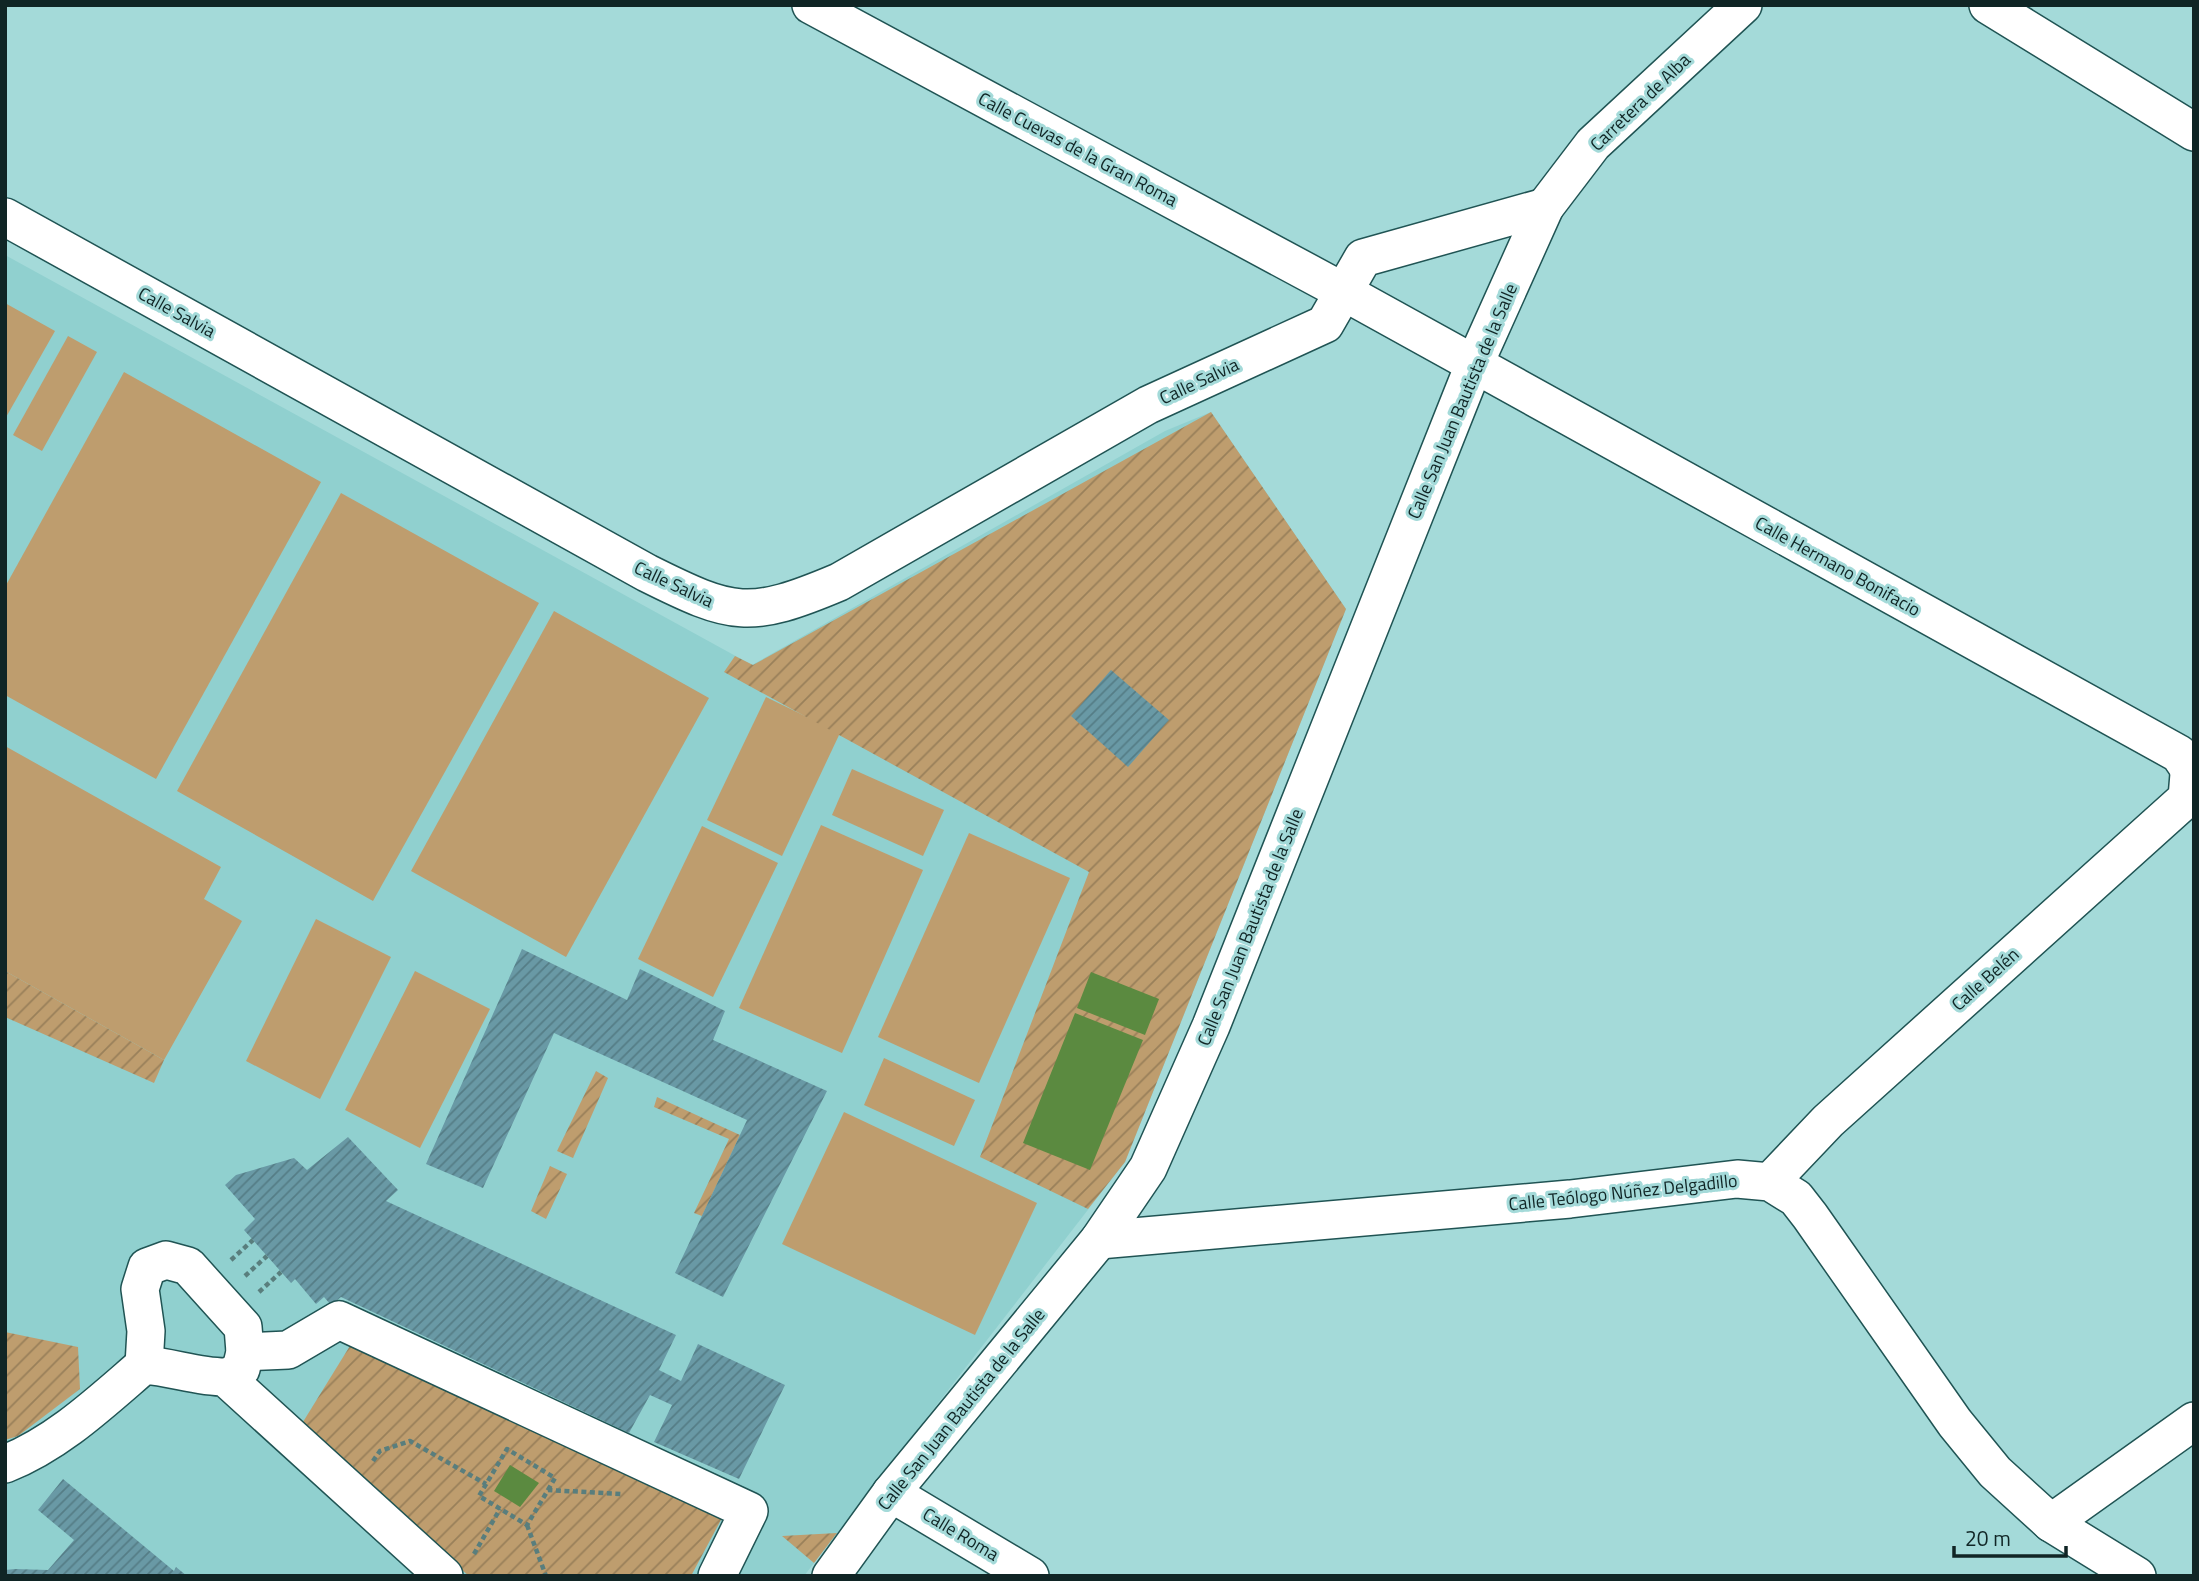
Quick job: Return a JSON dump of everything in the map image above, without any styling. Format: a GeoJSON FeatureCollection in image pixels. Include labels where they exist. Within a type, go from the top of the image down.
{"type":"FeatureCollection","features":[{"type":"Feature","properties":{"kind":"street","name":"Calle Cuevas de la Gran Roma"},"geometry":{"type":"LineString","coordinates":[[811,5],[1344,292],[1474,365]]}},
{"type":"Feature","properties":{"kind":"street","name":"Carretera de Alba"},"geometry":{"type":"LineString","coordinates":[[1545,207],[1593,144],[1743,5]]}},
{"type":"Feature","properties":{"kind":"street"},"geometry":{"type":"LineString","coordinates":[[1988,5],[2194,132]]}},
{"type":"Feature","properties":{"kind":"street"},"geometry":{"type":"LineString","coordinates":[[1344,292],[1363,258],[1545,207]]}},
{"type":"Feature","properties":{"kind":"street","name":"Calle San Juan Bautista de la Salle"},"geometry":{"type":"LineString","coordinates":[[831,1576],[891,1493],[1099,1240],[1148,1168],[1211,1026],[1474,365],[1545,207]]}},
{"type":"Feature","properties":{"kind":"street","name":"Calle Salvia"},"geometry":{"type":"LineString","coordinates":[[5,216],[647,573],[691,595],[730,609],[762,609],[795,601],[839,582],[1148,405],[1325,324],[1344,292]]}},
{"type":"Feature","properties":{"kind":"street","name":"Calle Hermano Bonifacio"},"geometry":{"type":"LineString","coordinates":[[1474,365],[2179,754],[2192,775]]}},
{"type":"Feature","properties":{"kind":"street","name":"Calle Belén"},"geometry":{"type":"LineString","coordinates":[[1770,1182],[1828,1121],[2186,797],[2192,775]]}},
{"type":"Feature","properties":{"kind":"street","name":"Calle Teólogo Núñez Delgadillo"},"geometry":{"type":"LineString","coordinates":[[1099,1240],[1570,1199],[1737,1179],[1770,1182],[1796,1198],[1803,1207],[1955,1423],[1995,1472],[2052,1523],[2137,1576]]}},
{"type":"Feature","properties":{"kind":"street"},"geometry":{"type":"LineString","coordinates":[[144,1365],[146,1331],[140,1289],[146,1268],[166,1260],[188,1266],[243,1327],[235,1364]]}},
{"type":"Feature","properties":{"kind":"street"},"geometry":{"type":"LineString","coordinates":[[5,1464],[32,1453],[86,1414],[144,1365],[172,1367],[205,1377],[235,1364],[288,1350],[339,1320],[749,1511],[717,1576]]}},
{"type":"Feature","properties":{"kind":"street"},"geometry":{"type":"LineString","coordinates":[[235,1364],[353,1493],[456,1570]]}},
{"type":"Feature","properties":{"kind":"street"},"geometry":{"type":"LineString","coordinates":[[2052,1523],[2194,1420]]}},
{"type":"Feature","properties":{"kind":"street","name":"Calle Roma"},"geometry":{"type":"LineString","coordinates":[[891,1493],[1030,1576]]}},
{"type":"Feature","properties":{"kind":"path"},"geometry":{"type":"LineString","coordinates":[[353,1493],[380,1451],[410,1441],[486,1484]]}},
{"type":"Feature","properties":{"kind":"path"},"geometry":{"type":"LineString","coordinates":[[527,1525],[555,1478],[507,1449],[479,1496],[527,1525],[546,1576]]}},
{"type":"Feature","properties":{"kind":"path"},"geometry":{"type":"LineString","coordinates":[[548,1490],[630,1495],[646,1464]]}},
{"type":"Feature","properties":{"kind":"path"},"geometry":{"type":"LineString","coordinates":[[456,1570],[500,1509]]}},
{"type":"Feature","properties":{"kind":"shaded area"},"geometry":{"type":"Polygon","coordinates":[[[5,255],[752,665],[1165,431],[1211,412],[1346,609],[1125,1162],[804,1576],[5,1576],[5,255]]]}},
{"type":"Feature","properties":{"kind":"shaded area"},"geometry":{"type":"Polygon","coordinates":[[[5,303],[55,331],[5,419],[5,303]]]}},
{"type":"Feature","properties":{"kind":"shaded area"},"geometry":{"type":"Polygon","coordinates":[[[68,336],[97,352],[42,451],[13,435],[68,336]]]}},
{"type":"Feature","properties":{"kind":"shaded area"},"geometry":{"type":"Polygon","coordinates":[[[124,372],[321,482],[156,779],[5,695],[5,587],[124,372]]]}},
{"type":"Feature","properties":{"kind":"shaded area"},"geometry":{"type":"Polygon","coordinates":[[[1211,412],[1346,609],[1125,1162],[1088,1209],[980,1157],[1089,872],[724,672],[735,656],[753,665],[1211,412]]]}},
{"type":"Feature","properties":{"kind":"shaded area"},"geometry":{"type":"Polygon","coordinates":[[[341,493],[539,603],[373,901],[177,791],[341,493]]]}},
{"type":"Feature","properties":{"kind":"shaded area"},"geometry":{"type":"Polygon","coordinates":[[[554,611],[709,698],[566,957],[411,871],[554,611]]]}},
{"type":"Feature","properties":{"kind":"shaded area"},"geometry":{"type":"Polygon","coordinates":[[[766,697],[840,733],[782,856],[707,820],[766,697]]]}},
{"type":"Feature","properties":{"kind":"shaded area"},"geometry":{"type":"Polygon","coordinates":[[[5,746],[221,867],[204,899],[242,921],[164,1060],[5,971],[5,746]]]}},
{"type":"Feature","properties":{"kind":"shaded area"},"geometry":{"type":"Polygon","coordinates":[[[852,769],[944,810],[923,856],[832,815],[852,769]]]}},
{"type":"Feature","properties":{"kind":"shaded area"},"geometry":{"type":"Polygon","coordinates":[[[821,825],[923,870],[842,1053],[739,1008],[821,825]]]}},
{"type":"Feature","properties":{"kind":"shaded area"},"geometry":{"type":"Polygon","coordinates":[[[702,826],[778,863],[713,997],[638,959],[702,826]]]}},
{"type":"Feature","properties":{"kind":"shaded area"},"geometry":{"type":"Polygon","coordinates":[[[969,833],[1070,878],[979,1083],[878,1037],[969,833]]]}},
{"type":"Feature","properties":{"kind":"shaded area"},"geometry":{"type":"Polygon","coordinates":[[[316,919],[391,957],[320,1099],[246,1061],[316,919]]]}},
{"type":"Feature","properties":{"kind":"shaded area"},"geometry":{"type":"Polygon","coordinates":[[[5,971],[164,1060],[154,1083],[5,1017],[5,971]]]}},
{"type":"Feature","properties":{"kind":"shaded area"},"geometry":{"type":"Polygon","coordinates":[[[415,971],[490,1009],[420,1148],[345,1110],[415,971]]]}},
{"type":"Feature","properties":{"kind":"shaded area"},"geometry":{"type":"Polygon","coordinates":[[[1091,972],[1159,999],[1145,1035],[1077,1008],[1091,972]]]}},
{"type":"Feature","properties":{"kind":"shaded area"},"geometry":{"type":"Polygon","coordinates":[[[1075,1013],[1143,1040],[1090,1170],[1023,1143],[1075,1013]]]}},
{"type":"Feature","properties":{"kind":"shaded area"},"geometry":{"type":"Polygon","coordinates":[[[884,1058],[975,1100],[954,1146],[864,1105],[884,1058]]]}},
{"type":"Feature","properties":{"kind":"shaded area"},"geometry":{"type":"Polygon","coordinates":[[[596,1071],[608,1078],[573,1158],[557,1151],[596,1071]]]}},
{"type":"Feature","properties":{"kind":"shaded area"},"geometry":{"type":"Polygon","coordinates":[[[657,1097],[740,1135],[702,1216],[694,1213],[729,1139],[654,1107],[657,1097]]]}},
{"type":"Feature","properties":{"kind":"shaded area"},"geometry":{"type":"Polygon","coordinates":[[[844,1112],[1037,1203],[975,1335],[782,1244],[844,1112]]]}},
{"type":"Feature","properties":{"kind":"shaded area"},"geometry":{"type":"Polygon","coordinates":[[[550,1166],[567,1174],[546,1219],[531,1211],[550,1166]]]}},
{"type":"Feature","properties":{"kind":"shaded area"},"geometry":{"type":"Polygon","coordinates":[[[5,1332],[78,1347],[80,1389],[18,1436],[5,1440],[5,1332]]]}},
{"type":"Feature","properties":{"kind":"shaded area"},"geometry":{"type":"Polygon","coordinates":[[[353,1341],[722,1518],[691,1576],[469,1576],[298,1430],[353,1341]]]}},
{"type":"Feature","properties":{"kind":"shaded area"},"geometry":{"type":"Polygon","coordinates":[[[510,1465],[539,1483],[520,1507],[494,1491],[510,1465]]]}},
{"type":"Feature","properties":{"kind":"shaded area"},"geometry":{"type":"Polygon","coordinates":[[[837,1533],[814,1563],[782,1536],[837,1533]]]}},
{"type":"Feature","properties":{"kind":"building"},"geometry":{"type":"Polygon","coordinates":[[[1111,670],[1169,720],[1128,767],[1071,716],[1111,670]]]}},
{"type":"Feature","properties":{"kind":"building"},"geometry":{"type":"Polygon","coordinates":[[[522,949],[627,1000],[640,969],[725,1011],[713,1040],[827,1091],[723,1297],[675,1273],[747,1120],[554,1033],[483,1188],[426,1164],[522,949]]]}},
{"type":"Feature","properties":{"kind":"building"},"geometry":{"type":"Polygon","coordinates":[[[348,1137],[398,1190],[386,1201],[676,1335],[659,1370],[681,1381],[698,1344],[785,1385],[739,1479],[654,1442],[672,1405],[650,1395],[629,1433],[341,1297],[331,1305],[324,1297],[316,1304],[295,1279],[291,1283],[244,1230],[255,1219],[225,1185],[236,1175],[294,1158],[307,1170],[348,1137]]]}},
{"type":"Feature","properties":{"kind":"building"},"geometry":{"type":"Polygon","coordinates":[[[63,1479],[174,1571],[176,1567],[187,1576],[5,1576],[5,1570],[48,1570],[74,1540],[38,1510],[63,1479]]]}}]}
